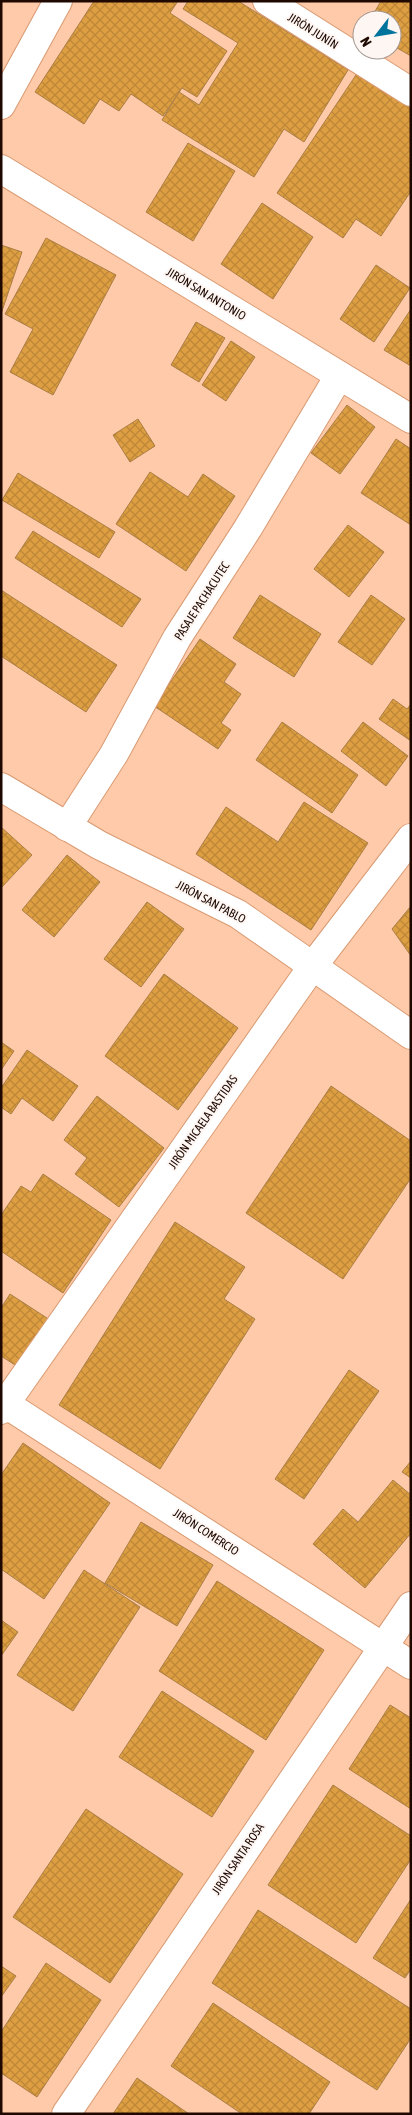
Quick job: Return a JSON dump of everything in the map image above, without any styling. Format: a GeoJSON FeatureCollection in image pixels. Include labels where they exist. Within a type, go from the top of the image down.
{"type":"FeatureCollection","features":[{"type":"Feature","properties":{"kind":"street"},"geometry":{"type":"LineString","coordinates":[[1,105],[58,1]]}},
{"type":"Feature","properties":{"kind":"street","name":"JIRÓN JUNÍN"},"geometry":{"type":"LineString","coordinates":[[267,1],[411,92]]}},
{"type":"Feature","properties":{"kind":"street","name":"JIRÓN SAN ANTONIO"},"geometry":{"type":"LineString","coordinates":[[1,169],[411,419]]}},
{"type":"Feature","properties":{"kind":"street","name":"PASAJE PACHACUTEC"},"geometry":{"type":"LineString","coordinates":[[67,827],[114,754],[178,638],[248,528],[339,376]]}},
{"type":"Feature","properties":{"kind":"street","name":"JIRÓN SAN PABLO"},"geometry":{"type":"LineString","coordinates":[[1,787],[99,845],[238,914],[411,1035]]}},
{"type":"Feature","properties":{"kind":"street","name":"JIRÓN MICAELA BASTIDAS"},"geometry":{"type":"LineString","coordinates":[[3,1405],[312,967],[411,838]]}},
{"type":"Feature","properties":{"kind":"street","name":"JIRÓN COMERCIO"},"geometry":{"type":"LineString","coordinates":[[3,1405],[411,1665]]}},
{"type":"Feature","properties":{"kind":"street","name":"JIRÓN SANTA ROSA"},"geometry":{"type":"LineString","coordinates":[[66,2114],[382,1645],[411,1606]]}},
{"type":"Feature","properties":{"kind":"building"},"geometry":{"type":"Polygon","coordinates":[[[94,1],[178,1],[170,13],[227,51],[197,97],[182,88],[163,116],[131,94],[119,111],[100,99],[84,124],[35,92],[94,1]]]}},
{"type":"Feature","properties":{"kind":"building"},"geometry":{"type":"Polygon","coordinates":[[[188,1],[238,1],[348,70],[304,142],[284,129],[254,177],[162,120],[179,92],[199,105],[238,43],[183,9],[188,1]]]}},
{"type":"Feature","properties":{"kind":"building"},"geometry":{"type":"Polygon","coordinates":[[[381,1],[411,1],[411,56],[402,51],[402,10],[376,10],[381,1]]]}},
{"type":"Feature","properties":{"kind":"building"},"geometry":{"type":"Polygon","coordinates":[[[358,72],[411,108],[411,191],[381,236],[356,219],[343,238],[277,193],[358,72]]]}},
{"type":"Feature","properties":{"kind":"building"},"geometry":{"type":"Polygon","coordinates":[[[188,143],[235,171],[193,241],[146,212],[188,143]]]}},
{"type":"Feature","properties":{"kind":"building"},"geometry":{"type":"Polygon","coordinates":[[[262,203],[313,237],[273,299],[221,264],[262,203]]]}},
{"type":"Feature","properties":{"kind":"building"},"geometry":{"type":"Polygon","coordinates":[[[46,238],[116,275],[53,395],[10,372],[33,329],[5,314],[46,238]]]}},
{"type":"Feature","properties":{"kind":"building"},"geometry":{"type":"Polygon","coordinates":[[[1,245],[22,252],[1,314],[1,245]]]}},
{"type":"Feature","properties":{"kind":"building"},"geometry":{"type":"Polygon","coordinates":[[[376,265],[410,288],[374,342],[340,319],[376,265]]]}},
{"type":"Feature","properties":{"kind":"building"},"geometry":{"type":"Polygon","coordinates":[[[411,309],[411,366],[384,350],[411,309]]]}},
{"type":"Feature","properties":{"kind":"building"},"geometry":{"type":"Polygon","coordinates":[[[196,322],[225,338],[199,382],[171,365],[196,322]]]}},
{"type":"Feature","properties":{"kind":"building"},"geometry":{"type":"Polygon","coordinates":[[[231,341],[255,357],[226,401],[202,385],[231,341]]]}},
{"type":"Feature","properties":{"kind":"building"},"geometry":{"type":"Polygon","coordinates":[[[347,405],[375,427],[340,474],[311,453],[347,405]]]}},
{"type":"Feature","properties":{"kind":"building"},"geometry":{"type":"Polygon","coordinates":[[[138,419],[155,446],[130,462],[113,435],[138,419]]]}},
{"type":"Feature","properties":{"kind":"building"},"geometry":{"type":"Polygon","coordinates":[[[396,439],[411,449],[411,525],[361,493],[396,439]]]}},
{"type":"Feature","properties":{"kind":"building"},"geometry":{"type":"Polygon","coordinates":[[[150,472],[188,497],[203,474],[235,496],[186,571],[116,524],[150,472]]]}},
{"type":"Feature","properties":{"kind":"building"},"geometry":{"type":"Polygon","coordinates":[[[18,473],[115,532],[99,558],[2,500],[18,473]]]}},
{"type":"Feature","properties":{"kind":"building"},"geometry":{"type":"Polygon","coordinates":[[[348,525],[384,552],[349,597],[314,569],[348,525]]]}},
{"type":"Feature","properties":{"kind":"building"},"geometry":{"type":"Polygon","coordinates":[[[33,531],[141,599],[122,627],[15,558],[33,531]]]}},
{"type":"Feature","properties":{"kind":"building"},"geometry":{"type":"Polygon","coordinates":[[[1,590],[117,665],[86,712],[1,656],[1,590]]]}},
{"type":"Feature","properties":{"kind":"building"},"geometry":{"type":"Polygon","coordinates":[[[260,595],[321,634],[294,677],[233,638],[260,595]]]}},
{"type":"Feature","properties":{"kind":"building"},"geometry":{"type":"Polygon","coordinates":[[[371,595],[405,619],[372,665],[338,642],[371,595]]]}},
{"type":"Feature","properties":{"kind":"building"},"geometry":{"type":"Polygon","coordinates":[[[200,639],[236,664],[224,682],[241,694],[221,723],[231,730],[218,749],[154,706],[200,639]]]}},
{"type":"Feature","properties":{"kind":"building"},"geometry":{"type":"Polygon","coordinates":[[[393,699],[407,709],[411,704],[411,741],[379,719],[393,699]]]}},
{"type":"Feature","properties":{"kind":"building"},"geometry":{"type":"Polygon","coordinates":[[[282,722],[358,775],[332,813],[256,760],[282,722]]]}},
{"type":"Feature","properties":{"kind":"building"},"geometry":{"type":"Polygon","coordinates":[[[363,722],[408,756],[386,786],[341,751],[363,722]]]}},
{"type":"Feature","properties":{"kind":"building"},"geometry":{"type":"Polygon","coordinates":[[[304,802],[368,843],[311,930],[196,854],[226,807],[278,842],[304,802]]]}},
{"type":"Feature","properties":{"kind":"building"},"geometry":{"type":"Polygon","coordinates":[[[1,827],[32,855],[1,888],[1,827]]]}},
{"type":"Feature","properties":{"kind":"building"},"geometry":{"type":"Polygon","coordinates":[[[67,855],[100,882],[54,937],[22,910],[67,855]]]}},
{"type":"Feature","properties":{"kind":"building"},"geometry":{"type":"Polygon","coordinates":[[[147,902],[184,929],[141,987],[104,959],[147,902]]]}},
{"type":"Feature","properties":{"kind":"building"},"geometry":{"type":"Polygon","coordinates":[[[411,906],[411,956],[392,929],[411,906]]]}},
{"type":"Feature","properties":{"kind":"building"},"geometry":{"type":"Polygon","coordinates":[[[164,974],[238,1028],[178,1110],[105,1056],[164,974]]]}},
{"type":"Feature","properties":{"kind":"building"},"geometry":{"type":"Polygon","coordinates":[[[1,1042],[14,1051],[1,1070],[1,1042]]]}},
{"type":"Feature","properties":{"kind":"building"},"geometry":{"type":"Polygon","coordinates":[[[27,1050],[78,1086],[53,1121],[22,1098],[11,1114],[1,1107],[1,1088],[27,1050]]]}},
{"type":"Feature","properties":{"kind":"building"},"geometry":{"type":"Polygon","coordinates":[[[331,1086],[411,1141],[411,1178],[343,1279],[246,1213],[331,1086]]]}},
{"type":"Feature","properties":{"kind":"building"},"geometry":{"type":"Polygon","coordinates":[[[97,1096],[164,1148],[119,1207],[75,1174],[87,1158],[64,1140],[97,1096]]]}},
{"type":"Feature","properties":{"kind":"building"},"geometry":{"type":"Polygon","coordinates":[[[43,1174],[111,1220],[63,1293],[1,1251],[1,1215],[21,1186],[31,1192],[43,1174]]]}},
{"type":"Feature","properties":{"kind":"building"},"geometry":{"type":"Polygon","coordinates":[[[175,1222],[245,1267],[224,1299],[255,1319],[160,1469],[59,1405],[175,1222]]]}},
{"type":"Feature","properties":{"kind":"building"},"geometry":{"type":"Polygon","coordinates":[[[10,1294],[53,1322],[23,1370],[1,1356],[1,1308],[10,1294]]]}},
{"type":"Feature","properties":{"kind":"building"},"geometry":{"type":"Polygon","coordinates":[[[349,1370],[379,1391],[304,1499],[275,1479],[349,1370]]]}},
{"type":"Feature","properties":{"kind":"building"},"geometry":{"type":"Polygon","coordinates":[[[23,1443],[110,1503],[44,1599],[1,1569],[1,1475],[23,1443]]]}},
{"type":"Feature","properties":{"kind":"building"},"geometry":{"type":"Polygon","coordinates":[[[411,1461],[411,1478],[402,1472],[411,1461]]]}},
{"type":"Feature","properties":{"kind":"building"},"geometry":{"type":"Polygon","coordinates":[[[393,1480],[411,1495],[411,1533],[365,1588],[313,1544],[343,1509],[358,1522],[393,1480]]]}},
{"type":"Feature","properties":{"kind":"building"},"geometry":{"type":"Polygon","coordinates":[[[141,1522],[213,1565],[177,1626],[105,1583],[141,1522]]]}},
{"type":"Feature","properties":{"kind":"building"},"geometry":{"type":"Polygon","coordinates":[[[84,1570],[140,1607],[73,1711],[17,1675],[84,1570]]]}},
{"type":"Feature","properties":{"kind":"building"},"geometry":{"type":"Polygon","coordinates":[[[217,1581],[324,1650],[266,1740],[159,1671],[217,1581]]]}},
{"type":"Feature","properties":{"kind":"building"},"geometry":{"type":"Polygon","coordinates":[[[1,1620],[18,1632],[1,1656],[1,1620]]]}},
{"type":"Feature","properties":{"kind":"building"},"geometry":{"type":"Polygon","coordinates":[[[162,1691],[254,1751],[212,1817],[119,1757],[162,1691]]]}},
{"type":"Feature","properties":{"kind":"building"},"geometry":{"type":"Polygon","coordinates":[[[390,1705],[411,1718],[411,1809],[349,1769],[390,1705]]]}},
{"type":"Feature","properties":{"kind":"building"},"geometry":{"type":"Polygon","coordinates":[[[333,1785],[411,1836],[411,1859],[356,1943],[268,1885],[333,1785]]]}},
{"type":"Feature","properties":{"kind":"building"},"geometry":{"type":"Polygon","coordinates":[[[86,1809],[183,1874],[110,1983],[13,1917],[86,1809]]]}},
{"type":"Feature","properties":{"kind":"building"},"geometry":{"type":"Polygon","coordinates":[[[411,1899],[411,1969],[405,1978],[373,1958],[411,1899]]]}},
{"type":"Feature","properties":{"kind":"building"},"geometry":{"type":"Polygon","coordinates":[[[258,1910],[411,2009],[411,2038],[377,2090],[212,1983],[258,1910]]]}},
{"type":"Feature","properties":{"kind":"building"},"geometry":{"type":"Polygon","coordinates":[[[46,1963],[101,2000],[37,2097],[1,2073],[1,2032],[46,1963]]]}},
{"type":"Feature","properties":{"kind":"building"},"geometry":{"type":"Polygon","coordinates":[[[1,1966],[16,1976],[1,1997],[1,1966]]]}},
{"type":"Feature","properties":{"kind":"building"},"geometry":{"type":"Polygon","coordinates":[[[213,2003],[330,2082],[309,2114],[242,2114],[171,2066],[213,2003]]]}},
{"type":"Feature","properties":{"kind":"building"},"geometry":{"type":"Polygon","coordinates":[[[137,2078],[189,2114],[113,2114],[137,2078]]]}}]}
